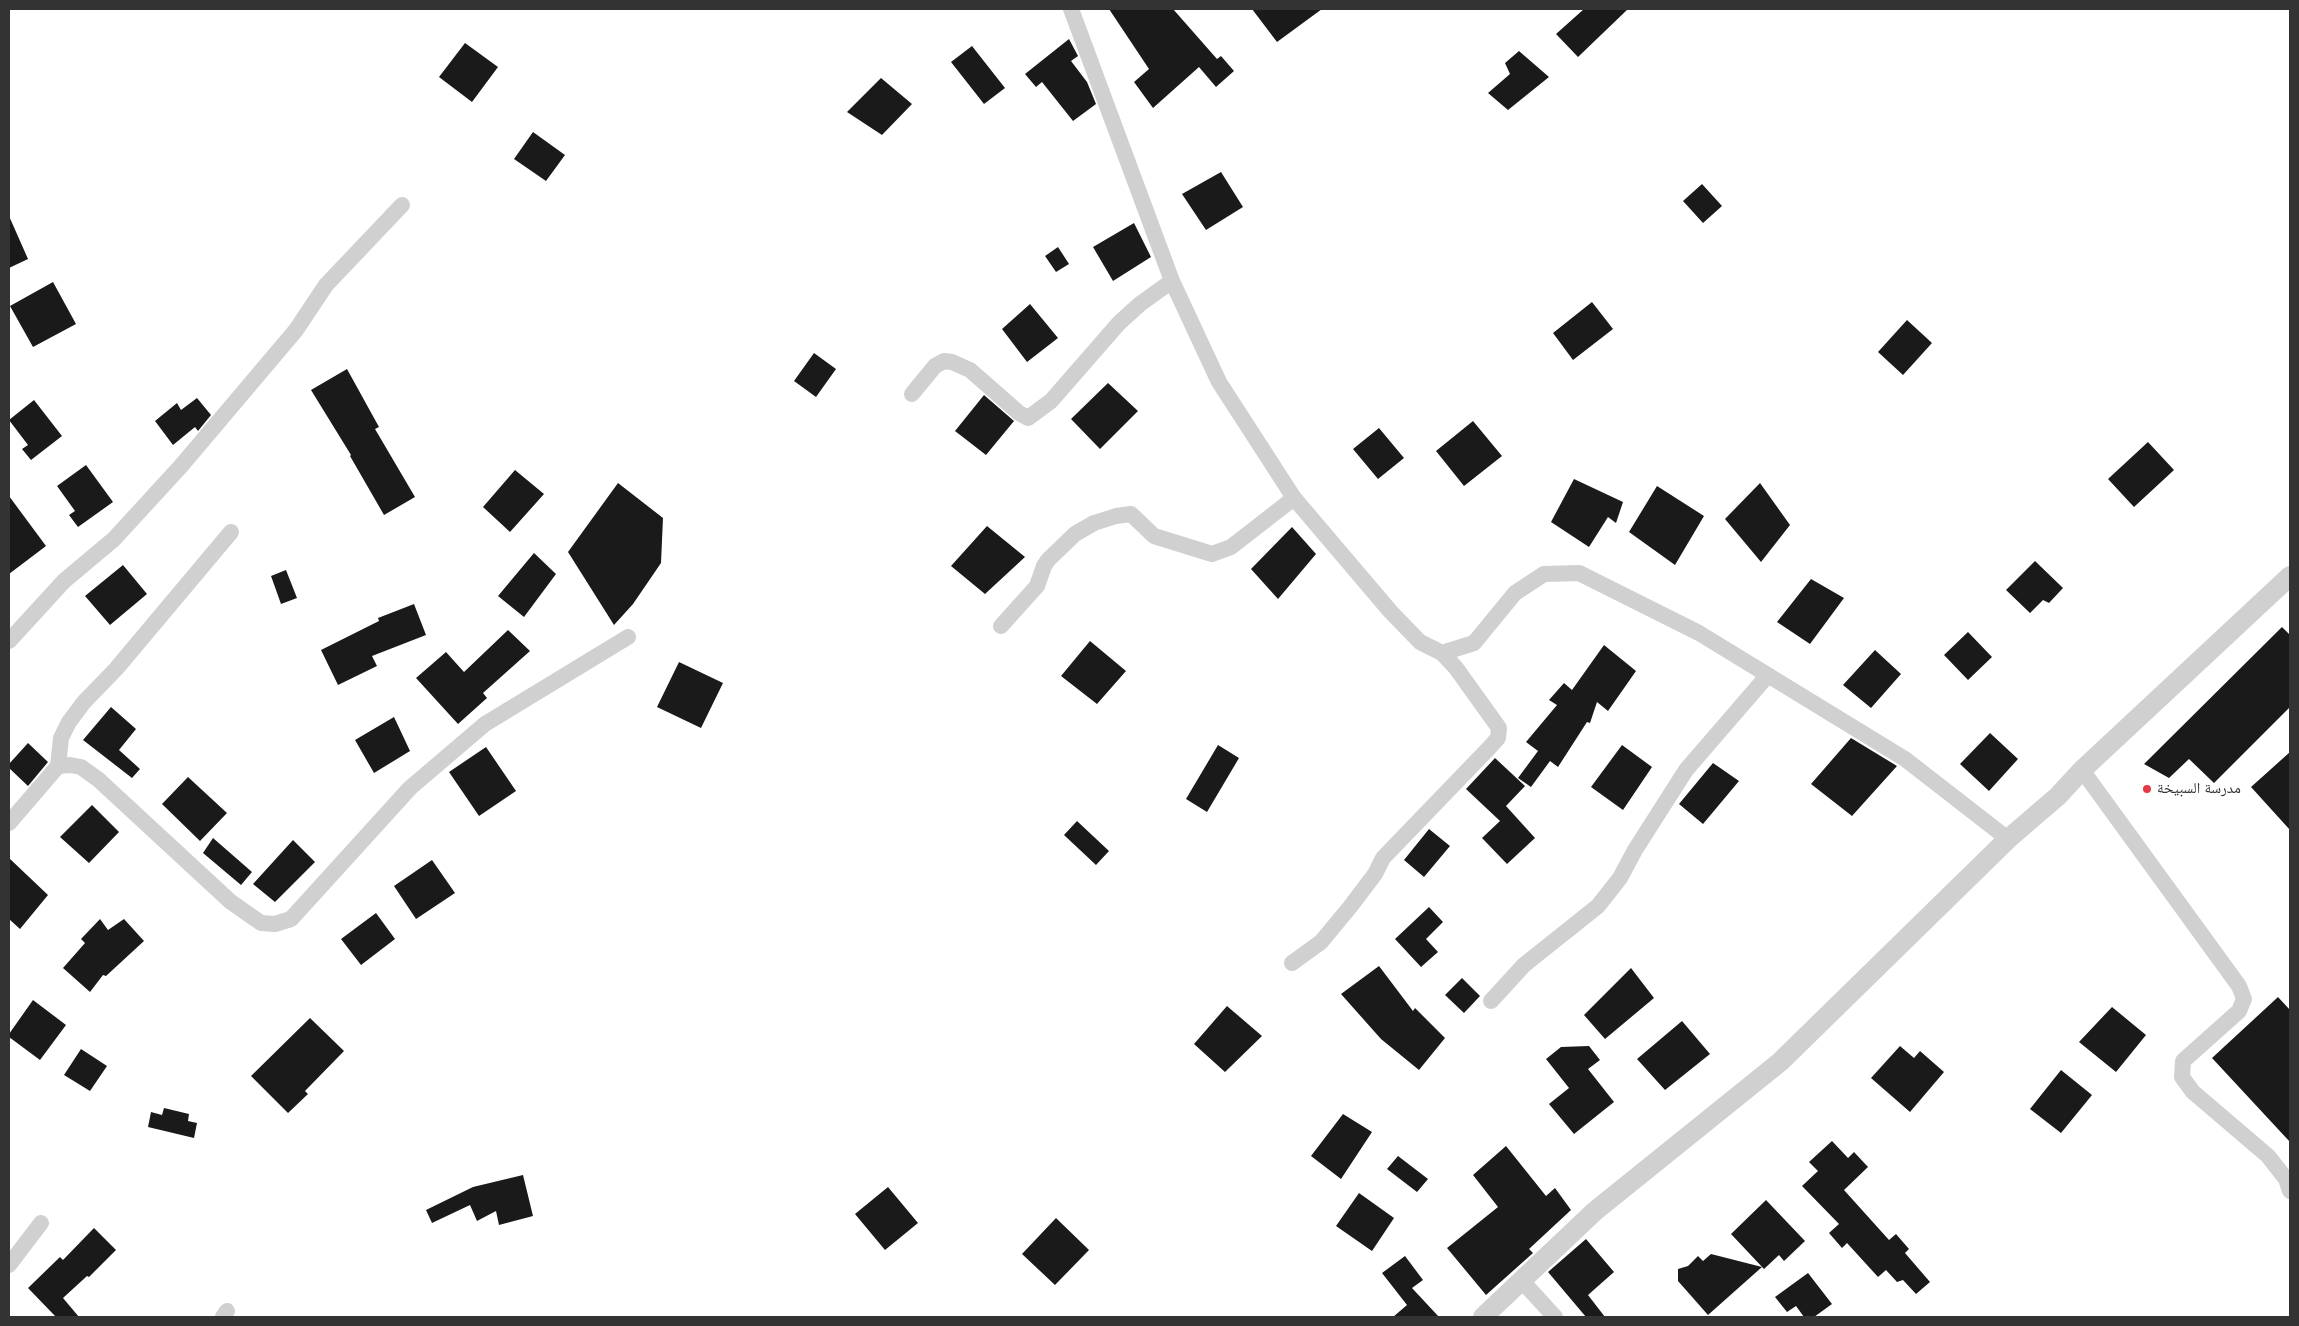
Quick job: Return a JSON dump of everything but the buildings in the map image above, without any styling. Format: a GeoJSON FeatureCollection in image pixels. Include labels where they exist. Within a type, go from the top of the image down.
{"type":"FeatureCollection","features":[{"type":"Feature","properties":{"kind":"street"},"geometry":{"type":"LineString","coordinates":[[1072,9],[1172,281],[1219,382],[1294,498],[1390,611],[1420,642],[1442,652],[1466,680],[1499,728],[1498,738],[1383,858],[1350,907],[1321,942],[1292,963]]}},
{"type":"Feature","properties":{"kind":"street"},"geometry":{"type":"LineString","coordinates":[[9,641],[64,581],[114,540],[181,466],[296,330],[326,285],[402,205]]}},
{"type":"Feature","properties":{"kind":"street"},"geometry":{"type":"LineString","coordinates":[[912,394],[935,366],[944,361],[952,362],[970,370],[1028,418],[1051,401],[1120,323],[1140,304],[1172,281]]}},
{"type":"Feature","properties":{"kind":"street"},"geometry":{"type":"LineString","coordinates":[[1000,626],[1037,586],[1048,560],[1075,534],[1094,522],[1131,514],[1154,536],[1212,554],[1231,546],[1294,498]]}},
{"type":"Feature","properties":{"kind":"street"},"geometry":{"type":"LineString","coordinates":[[9,823],[58,766],[61,738],[69,722],[231,532]]}},
{"type":"Feature","properties":{"kind":"street"},"geometry":{"type":"LineString","coordinates":[[1442,652],[1474,643],[1515,593],[1544,574],[1579,573],[1699,633],[1768,674],[1905,759],[2008,839]]}},
{"type":"Feature","properties":{"kind":"street"},"geometry":{"type":"LineString","coordinates":[[1484,1317],[1595,1211],[1780,1062],[2008,839],[2058,796],[2082,770],[2290,576]]}},
{"type":"Feature","properties":{"kind":"street"},"geometry":{"type":"LineString","coordinates":[[58,766],[70,765],[81,767],[231,902],[260,923],[275,924],[291,919],[410,788],[484,724],[628,637]]}},
{"type":"Feature","properties":{"kind":"street"},"geometry":{"type":"LineString","coordinates":[[1491,1001],[1524,965],[1598,906],[1620,878],[1635,850],[1686,770],[1768,674]]}},
{"type":"Feature","properties":{"kind":"street"},"geometry":{"type":"LineString","coordinates":[[2082,770],[2239,986],[2244,999],[2239,1010],[2183,1061],[2182,1077],[2193,1092],[2268,1156],[2286,1180],[2290,1191]]}},
{"type":"Feature","properties":{"kind":"street"},"geometry":{"type":"LineString","coordinates":[[9,1265],[42,1223]]}},
{"type":"Feature","properties":{"kind":"street"},"geometry":{"type":"LineString","coordinates":[[1522,1281],[1555,1317]]}},
{"type":"Feature","properties":{"kind":"place","name":"مدرسة السبيخة"},"geometry":{"type":"Point","coordinates":[2147,789]}}]}
